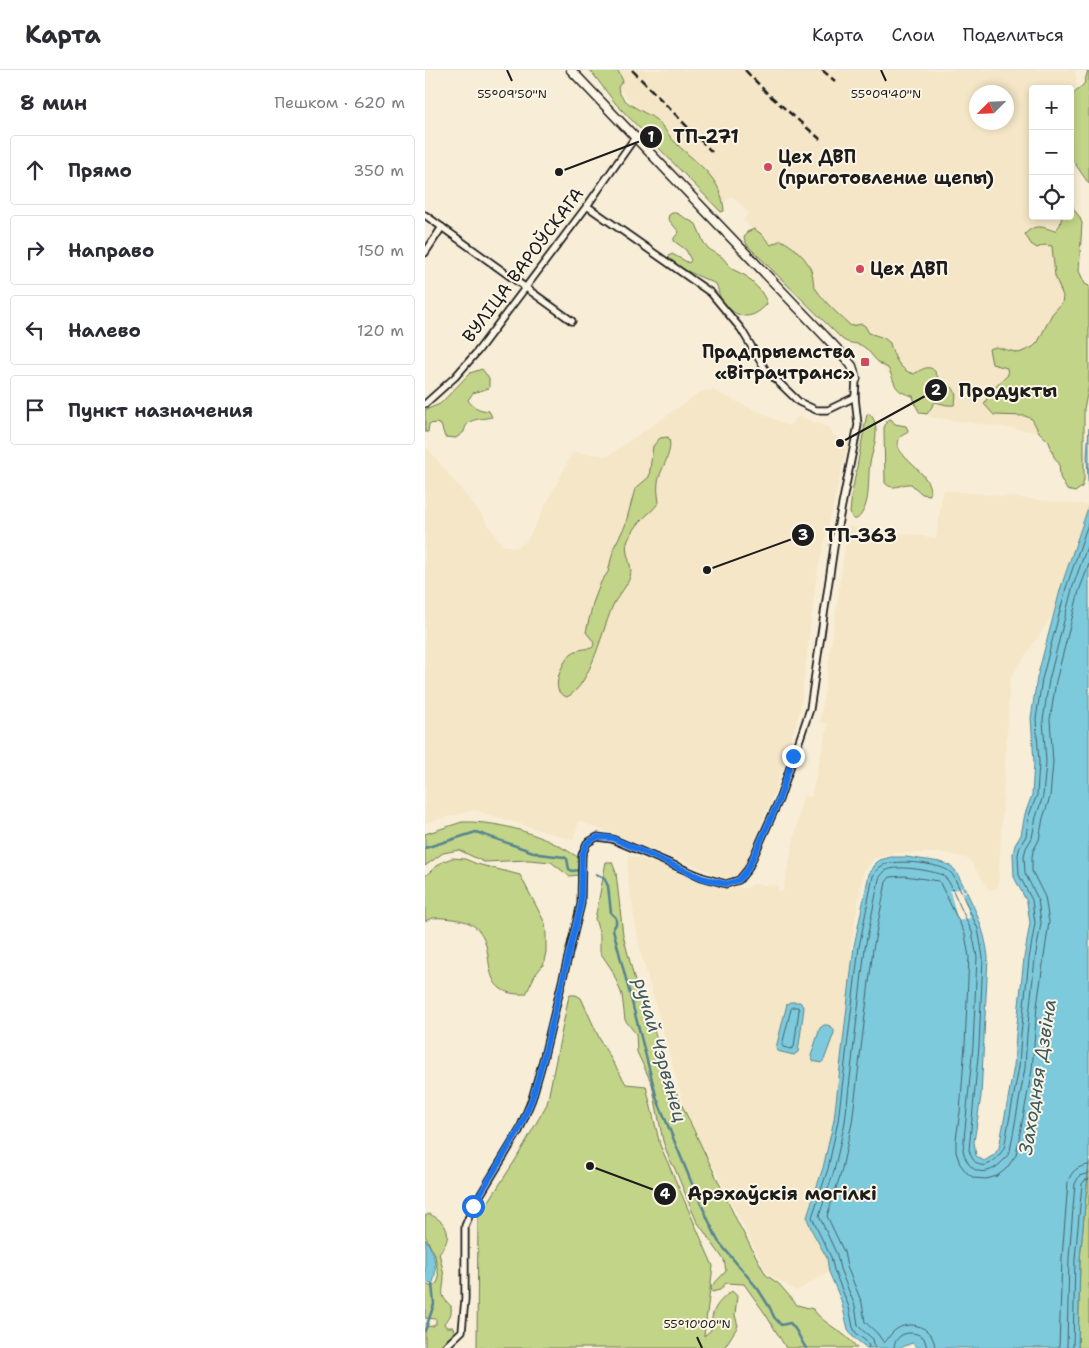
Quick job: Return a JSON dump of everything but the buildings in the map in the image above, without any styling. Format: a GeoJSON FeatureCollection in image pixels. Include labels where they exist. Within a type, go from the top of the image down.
{"type":"FeatureCollection","features":[{"type":"Feature","properties":{"kind":"main road"},"geometry":{"type":"LineString","coordinates":[[571,70],[842,354],[852,366],[856,379]]}},
{"type":"Feature","properties":{"kind":"street","name":"ВУЛІЦА ВАРОЎСКАГА"},"geometry":{"type":"LineString","coordinates":[[425,404],[455,377],[477,352],[587,206],[635,136]]}},
{"type":"Feature","properties":{"kind":"street"},"geometry":{"type":"LineString","coordinates":[[587,206],[711,293],[741,330],[765,369],[799,402],[816,410],[827,410],[855,398]]}},
{"type":"Feature","properties":{"kind":"street"},"geometry":{"type":"LineString","coordinates":[[425,215],[572,321]]}},
{"type":"Feature","properties":{"kind":"street"},"geometry":{"type":"LineString","coordinates":[[425,253],[442,228]]}},
{"type":"Feature","properties":{"kind":"street"},"geometry":{"type":"LineString","coordinates":[[444,1348],[462,1331],[465,1299],[465,1226],[473,1206],[519,1130],[532,1099],[542,1064],[581,904],[582,855],[587,843],[597,837],[612,838],[702,878],[726,884],[739,880],[748,869],[779,800],[810,709],[835,540],[858,425],[855,398],[856,379]]}},
{"type":"Feature","properties":{"kind":"shaded area"},"geometry":{"type":"Polygon","coordinates":[[[601,70],[1075,70],[1077,85],[1074,88],[1074,85],[1029,85],[1029,220],[1070,220],[1056,355],[1045,433],[930,417],[743,220],[749,213],[732,196],[725,202],[601,70]]]}},
{"type":"Feature","properties":{"kind":"shaded area"},"geometry":{"type":"Polygon","coordinates":[[[712,390],[789,426],[798,416],[830,428],[833,435],[850,443],[846,451],[817,573],[800,710],[775,790],[740,878],[731,880],[579,821],[573,840],[474,810],[425,823],[425,445],[481,514],[502,545],[515,548],[527,541],[573,452],[608,456],[702,391],[712,390]]]}},
{"type":"Feature","properties":{"kind":"shaded area"},"geometry":{"type":"Polygon","coordinates":[[[943,490],[1089,505],[1061,587],[1057,609],[1010,678],[998,888],[989,890],[969,859],[945,853],[895,853],[874,859],[863,873],[851,947],[852,974],[834,1120],[823,1168],[807,1216],[812,1231],[827,1258],[829,1272],[796,1291],[767,1273],[686,1112],[640,950],[627,875],[628,855],[724,886],[746,888],[753,884],[779,886],[778,891],[783,891],[803,796],[811,797],[828,724],[820,722],[848,526],[936,538],[943,490]]]}},
{"type":"Feature","properties":{"kind":"green space"},"geometry":{"type":"Polygon","coordinates":[[[590,70],[618,71],[623,81],[618,87],[619,93],[627,102],[657,121],[680,148],[705,170],[718,188],[724,211],[721,212],[616,104],[590,70]]]}},
{"type":"Feature","properties":{"kind":"green space"},"geometry":{"type":"Polygon","coordinates":[[[1089,70],[1089,184],[1074,162],[1074,93],[1084,84],[1089,70]]]}},
{"type":"Feature","properties":{"kind":"green space"},"geometry":{"type":"Polygon","coordinates":[[[1074,210],[1079,216],[1082,223],[1079,271],[1085,284],[1089,286],[1089,385],[1084,409],[1084,480],[1082,487],[1075,492],[1067,490],[1060,477],[1059,463],[1054,457],[1049,442],[1039,432],[1032,419],[1025,416],[994,415],[984,404],[991,391],[1008,375],[1007,368],[992,364],[989,349],[996,347],[1019,353],[1033,347],[1038,342],[1052,314],[1062,303],[1063,296],[1055,276],[1052,246],[1044,245],[1037,248],[1031,244],[1025,234],[1036,227],[1055,231],[1061,220],[1074,220],[1074,210]]]}},
{"type":"Feature","properties":{"kind":"green space"},"geometry":{"type":"Polygon","coordinates":[[[672,213],[676,213],[696,224],[704,243],[709,249],[722,257],[732,269],[746,276],[760,290],[767,304],[761,310],[749,316],[737,314],[721,299],[716,284],[674,265],[668,260],[672,254],[689,263],[691,260],[686,250],[674,241],[679,232],[668,219],[672,213]]]}},
{"type":"Feature","properties":{"kind":"green space"},"geometry":{"type":"Polygon","coordinates":[[[754,229],[771,245],[781,240],[800,254],[808,263],[815,287],[828,304],[851,326],[862,324],[869,333],[884,338],[890,343],[895,358],[905,370],[914,374],[925,368],[934,370],[938,378],[950,385],[955,391],[956,400],[954,405],[935,402],[927,414],[920,413],[913,396],[898,389],[888,368],[877,361],[864,347],[842,339],[747,245],[744,238],[747,232],[754,229]]]}},
{"type":"Feature","properties":{"kind":"green space"},"geometry":{"type":"Polygon","coordinates":[[[482,369],[489,378],[489,388],[473,393],[468,400],[477,408],[489,411],[492,417],[471,421],[464,432],[456,438],[445,437],[441,425],[436,423],[429,424],[428,432],[425,432],[425,410],[440,404],[470,373],[482,369]]]}},
{"type":"Feature","properties":{"kind":"green space"},"geometry":{"type":"Polygon","coordinates":[[[867,414],[870,414],[874,419],[876,438],[870,463],[867,500],[862,514],[857,519],[853,519],[850,513],[852,493],[867,414]]]}},
{"type":"Feature","properties":{"kind":"green space"},"geometry":{"type":"Polygon","coordinates":[[[891,419],[895,424],[906,426],[907,433],[898,441],[898,447],[927,481],[930,495],[922,494],[911,484],[891,487],[885,483],[884,428],[887,420],[891,419]]]}},
{"type":"Feature","properties":{"kind":"green space"},"geometry":{"type":"Polygon","coordinates":[[[668,437],[670,448],[658,482],[659,502],[637,525],[627,545],[626,549],[631,567],[630,577],[614,603],[590,668],[575,691],[566,697],[558,689],[557,684],[560,672],[572,653],[592,648],[594,645],[586,632],[593,603],[601,582],[608,572],[614,547],[625,526],[635,489],[649,477],[653,446],[660,438],[668,437]]]}},
{"type":"Feature","properties":{"kind":"green space"},"geometry":{"type":"Polygon","coordinates":[[[462,822],[478,822],[509,827],[540,837],[569,851],[582,860],[578,875],[569,876],[551,862],[529,860],[484,862],[459,850],[443,853],[425,866],[425,834],[462,822]]]}},
{"type":"Feature","properties":{"kind":"green space"},"geometry":{"type":"Polygon","coordinates":[[[452,858],[465,859],[520,875],[545,923],[546,932],[546,952],[543,965],[535,975],[526,994],[509,993],[499,987],[493,979],[482,934],[474,926],[463,921],[445,918],[428,919],[425,921],[425,876],[442,862],[452,858]]]}},
{"type":"Feature","properties":{"kind":"green space"},"geometry":{"type":"Polygon","coordinates":[[[606,862],[612,862],[616,873],[623,935],[638,993],[652,1024],[669,1075],[681,1103],[738,1223],[766,1275],[779,1284],[797,1305],[813,1309],[823,1320],[847,1337],[857,1348],[786,1348],[744,1284],[726,1283],[720,1290],[712,1292],[711,1287],[726,1271],[724,1260],[696,1220],[669,1158],[663,1141],[652,1084],[637,1052],[636,1034],[625,1020],[622,995],[612,970],[600,952],[600,935],[595,919],[606,862]]]}},
{"type":"Feature","properties":{"kind":"green space"},"geometry":{"type":"Polygon","coordinates":[[[570,995],[576,995],[581,998],[601,1042],[626,1084],[646,1086],[660,1145],[713,1266],[704,1336],[711,1330],[713,1312],[722,1299],[732,1291],[737,1296],[735,1315],[738,1326],[724,1348],[477,1348],[478,1218],[516,1159],[547,1104],[570,995]]]}},
{"type":"Feature","properties":{"kind":"green space"},"geometry":{"type":"Polygon","coordinates":[[[1089,1162],[1089,1348],[1078,1348],[1080,1259],[1089,1162]]]}},
{"type":"Feature","properties":{"kind":"green space"},"geometry":{"type":"Polygon","coordinates":[[[429,1214],[441,1221],[447,1230],[444,1247],[439,1253],[444,1277],[443,1296],[451,1306],[450,1316],[444,1323],[446,1327],[453,1327],[454,1331],[451,1337],[445,1340],[439,1348],[425,1348],[425,1327],[436,1324],[436,1319],[425,1318],[425,1284],[432,1287],[439,1278],[435,1256],[425,1235],[425,1216],[429,1214]]]}},
{"type":"Feature","properties":{"kind":"water"},"geometry":{"type":"Polygon","coordinates":[[[1089,428],[1089,505],[1087,456],[1089,428]]]}},
{"type":"Feature","properties":{"kind":"water","name":"Заходняя Дзвіна"},"geometry":{"type":"Polygon","coordinates":[[[1089,505],[1089,1162],[1080,1259],[1078,1348],[918,1348],[912,1343],[900,1348],[867,1348],[852,1336],[848,1329],[841,1300],[829,1272],[827,1258],[807,1218],[823,1168],[834,1120],[854,946],[869,874],[876,863],[891,857],[906,857],[940,862],[949,865],[955,870],[969,896],[984,936],[988,957],[981,1096],[974,1142],[976,1156],[984,1161],[994,1155],[999,1148],[1014,1066],[1024,958],[1030,923],[1027,902],[1014,877],[1013,854],[1015,845],[1021,835],[1025,814],[1032,795],[1034,762],[1031,718],[1037,678],[1061,587],[1089,505]]]}},
{"type":"Feature","properties":{"kind":"water"},"geometry":{"type":"Polygon","coordinates":[[[790,1002],[800,1002],[804,1008],[798,1052],[794,1055],[777,1051],[776,1048],[787,1004],[790,1002]]]}},
{"type":"Feature","properties":{"kind":"water"},"geometry":{"type":"Polygon","coordinates":[[[824,1025],[834,1029],[834,1033],[824,1060],[821,1063],[813,1061],[811,1056],[820,1028],[824,1025]]]}},
{"type":"Feature","properties":{"kind":"water"},"geometry":{"type":"Polygon","coordinates":[[[425,1239],[435,1261],[435,1273],[432,1284],[425,1282],[425,1239]]]}},
{"type":"Feature","properties":{"kind":"pier"},"geometry":{"type":"Polygon","coordinates":[[[962,888],[963,891],[966,890],[963,893],[970,918],[958,921],[950,891],[962,888]]]}},
{"type":"Feature","properties":{"kind":"waterway","name":"ручай Чэрвянец"},"geometry":{"type":"LineString","coordinates":[[425,848],[476,832],[539,854],[564,857],[567,859],[569,869],[572,871],[580,870]]}},
{"type":"Feature","properties":{"kind":"waterway","name":"ручай Чэрвянец"},"geometry":{"type":"LineString","coordinates":[[596,874],[604,878],[608,886],[611,913],[616,918],[616,924],[613,929],[657,1099],[695,1191],[718,1241],[758,1289],[774,1317],[781,1325],[790,1323],[806,1348]]}},
{"type":"Feature","properties":{"kind":"waterway"},"geometry":{"type":"LineString","coordinates":[[425,1331],[434,1304],[432,1284]]}},
{"type":"Feature","properties":{"kind":"railway"},"geometry":{"type":"LineString","coordinates":[[632,70],[712,152]]}},
{"type":"Feature","properties":{"kind":"railway"},"geometry":{"type":"LineString","coordinates":[[745,70],[767,93],[820,139]]}},
{"type":"Feature","properties":{"kind":"railway"},"geometry":{"type":"LineString","coordinates":[[822,70],[835,81]]}},
{"type":"Feature","properties":{"kind":"place","name":"Цех ДВП (приготовление щепы)"},"geometry":{"type":"Point","coordinates":[768,167]}},
{"type":"Feature","properties":{"kind":"place","name":"ТП-271"},"geometry":{"type":"Point","coordinates":[559,172]}},
{"type":"Feature","properties":{"kind":"place","name":"Цех ДВП"},"geometry":{"type":"Point","coordinates":[860,269]}},
{"type":"Feature","properties":{"kind":"place","name":"Прадпрыемства «Вітрачтранс»"},"geometry":{"type":"Point","coordinates":[865,362]}},
{"type":"Feature","properties":{"kind":"place","name":"Продукты"},"geometry":{"type":"Point","coordinates":[840,443]}},
{"type":"Feature","properties":{"kind":"place","name":"ТП-363"},"geometry":{"type":"Point","coordinates":[707,570]}},
{"type":"Feature","properties":{"kind":"place","name":"Арэхаўскія могілкі"},"geometry":{"type":"Point","coordinates":[590,1166]}},
{"type":"Feature","properties":{"kind":"route"},"geometry":{"type":"LineString","coordinates":[[473,1206],[519,1130],[532,1099],[581,904],[582,855],[587,843],[597,837],[612,838],[702,878],[726,884],[739,880],[748,869],[779,800],[793,756]]}}]}
